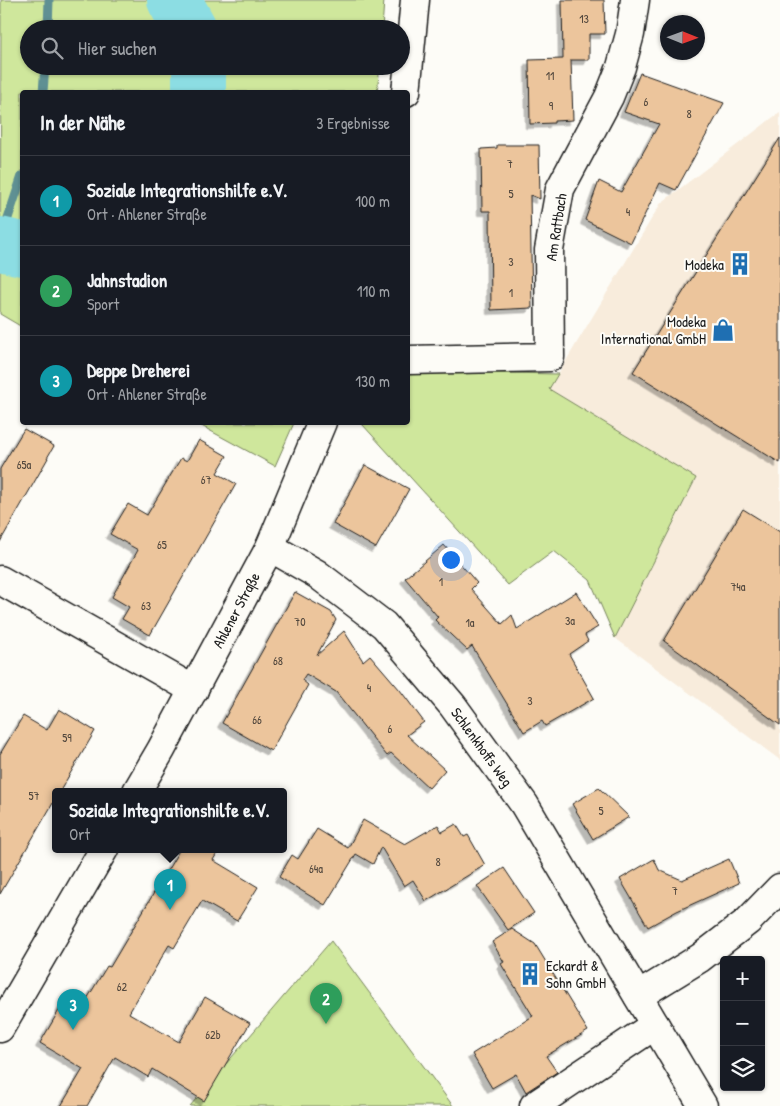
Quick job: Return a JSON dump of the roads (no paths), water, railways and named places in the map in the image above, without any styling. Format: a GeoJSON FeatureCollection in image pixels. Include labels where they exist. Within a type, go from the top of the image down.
{"type":"FeatureCollection","features":[{"type":"Feature","properties":{"kind":"street"},"geometry":{"type":"LineString","coordinates":[[410,51],[415,0]]}},
{"type":"Feature","properties":{"kind":"street","name":"Am Rattbach"},"geometry":{"type":"LineString","coordinates":[[410,360],[550,357],[549,250],[560,189],[609,96],[621,66],[630,34],[635,0]]}},
{"type":"Feature","properties":{"kind":"street"},"geometry":{"type":"LineString","coordinates":[[406,90],[408,75]]}},
{"type":"Feature","properties":{"kind":"street","name":"Ahlener Straße"},"geometry":{"type":"LineString","coordinates":[[139,788],[194,690],[270,547],[321,425]]}},
{"type":"Feature","properties":{"kind":"street","name":"Schlenkhoffs Weg"},"geometry":{"type":"LineString","coordinates":[[270,547],[317,574],[384,625],[452,706],[524,804],[703,1106]]}},
{"type":"Feature","properties":{"kind":"street"},"geometry":{"type":"LineString","coordinates":[[0,580],[194,690]]}},
{"type":"Feature","properties":{"kind":"street"},"geometry":{"type":"LineString","coordinates":[[0,1028],[102,853]]}},
{"type":"Feature","properties":{"kind":"street"},"geometry":{"type":"LineString","coordinates":[[638,996],[700,958],[748,921],[780,888]]}},
{"type":"Feature","properties":{"kind":"street"},"geometry":{"type":"LineString","coordinates":[[534,1106],[655,1025]]}},
{"type":"Feature","properties":{"kind":"waterway"},"geometry":{"type":"LineString","coordinates":[[48,20],[49,0]]}},
{"type":"Feature","properties":{"kind":"waterway"},"geometry":{"type":"LineString","coordinates":[[174,0],[185,20]]}},
{"type":"Feature","properties":{"kind":"waterway"},"geometry":{"type":"LineString","coordinates":[[43,90],[44,75]]}},
{"type":"Feature","properties":{"kind":"waterway"},"geometry":{"type":"LineString","coordinates":[[199,75],[199,90]]}},
{"type":"Feature","properties":{"kind":"waterway"},"geometry":{"type":"LineString","coordinates":[[0,242],[20,182]]}},
{"type":"Feature","properties":{"kind":"waterway"},"geometry":{"type":"LineString","coordinates":[[0,244],[20,249]]}},
{"type":"Feature","properties":{"kind":"place","name":"Modeka"},"geometry":{"type":"Point","coordinates":[740,264]}},
{"type":"Feature","properties":{"kind":"place","name":"Modeka International GmbH"},"geometry":{"type":"Point","coordinates":[723,330]}},
{"type":"Feature","properties":{"kind":"place","name":"Soziale Integrationshilfe e.V."},"geometry":{"type":"Point","coordinates":[170,910]}},
{"type":"Feature","properties":{"kind":"place","name":"Eckardt & Sohn GmbH"},"geometry":{"type":"Point","coordinates":[530,974]}},
{"type":"Feature","properties":{"kind":"place","name":"Jahnstadion"},"geometry":{"type":"Point","coordinates":[326,1024]}},
{"type":"Feature","properties":{"kind":"place","name":"Deppe Dreherei"},"geometry":{"type":"Point","coordinates":[73,1030]}}]}
